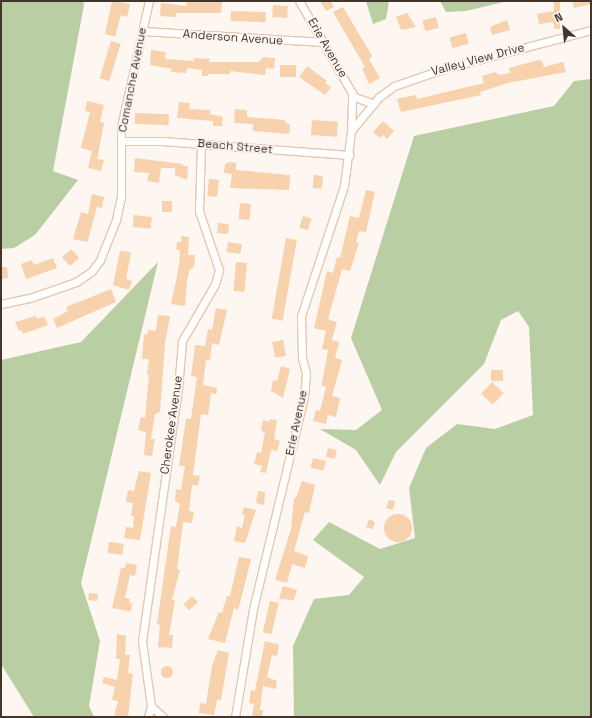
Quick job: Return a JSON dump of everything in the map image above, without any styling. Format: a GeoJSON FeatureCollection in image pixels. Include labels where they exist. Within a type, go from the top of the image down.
{"type":"FeatureCollection","features":[{"type":"Feature","properties":{"kind":"street","name":"Comanche Avenue"},"geometry":{"type":"LineString","coordinates":[[1,304],[30,298],[76,282],[91,272],[100,260],[116,220],[121,197],[121,127],[149,1]]}},
{"type":"Feature","properties":{"kind":"street","name":"Erie Avenue"},"geometry":{"type":"LineString","coordinates":[[235,717],[253,609],[304,397],[306,373],[302,358],[301,316],[340,200],[349,155],[352,93],[299,1]]}},
{"type":"Feature","properties":{"kind":"street","name":"Valley View Drive"},"geometry":{"type":"LineString","coordinates":[[374,104],[386,90],[415,78],[591,30]]}},
{"type":"Feature","properties":{"kind":"street","name":"Anderson Avenue"},"geometry":{"type":"LineString","coordinates":[[142,31],[324,42]]}},
{"type":"Feature","properties":{"kind":"street"},"geometry":{"type":"LineString","coordinates":[[351,131],[374,104],[352,96]]}},
{"type":"Feature","properties":{"kind":"street","name":"Beach Street"},"geometry":{"type":"LineString","coordinates":[[121,141],[201,144],[349,155]]}},
{"type":"Feature","properties":{"kind":"street","name":"Cherokee Avenue"},"geometry":{"type":"LineString","coordinates":[[148,717],[150,706],[142,641],[178,389],[182,341],[215,284],[219,270],[199,211],[201,144]]}},
{"type":"Feature","properties":{"kind":"street"},"geometry":{"type":"LineString","coordinates":[[150,706],[163,717]]}},
{"type":"Feature","properties":{"kind":"green space"},"geometry":{"type":"Polygon","coordinates":[[[1,1],[83,1],[84,5],[53,171],[78,180],[35,235],[14,248],[1,249],[1,1]]]}},
{"type":"Feature","properties":{"kind":"green space"},"geometry":{"type":"Polygon","coordinates":[[[366,1],[389,1],[386,19],[373,24],[366,1]]]}},
{"type":"Feature","properties":{"kind":"green space"},"geometry":{"type":"Polygon","coordinates":[[[440,1],[508,1],[466,11],[446,12],[440,1]]]}},
{"type":"Feature","properties":{"kind":"green space"},"geometry":{"type":"Polygon","coordinates":[[[591,79],[591,717],[294,717],[293,646],[314,599],[349,595],[364,577],[313,540],[329,522],[380,549],[415,538],[409,488],[426,448],[457,424],[495,429],[533,415],[529,327],[518,311],[501,320],[484,364],[396,452],[380,485],[356,450],[320,429],[356,430],[382,410],[351,338],[414,136],[554,106],[574,81],[591,79]]]}},
{"type":"Feature","properties":{"kind":"green space"},"geometry":{"type":"Polygon","coordinates":[[[158,262],[81,583],[100,641],[89,706],[94,717],[34,717],[1,664],[1,360],[81,342],[158,262]]]}},
{"type":"Feature","properties":{"kind":"building"},"geometry":{"type":"Polygon","coordinates":[[[112,1],[130,4],[127,17],[121,15],[115,37],[105,34],[112,1]]]}},
{"type":"Feature","properties":{"kind":"building"},"geometry":{"type":"Polygon","coordinates":[[[187,1],[222,1],[221,13],[176,13],[176,17],[160,16],[161,3],[186,6],[187,1]]]}},
{"type":"Feature","properties":{"kind":"building"},"geometry":{"type":"Polygon","coordinates":[[[320,1],[330,1],[334,7],[326,11],[320,1]]]}},
{"type":"Feature","properties":{"kind":"building"},"geometry":{"type":"Polygon","coordinates":[[[554,1],[560,1],[560,29],[554,29],[554,22],[539,24],[537,14],[554,11],[554,1]]]}},
{"type":"Feature","properties":{"kind":"building"},"geometry":{"type":"Polygon","coordinates":[[[572,1],[591,1],[591,4],[574,8],[572,1]]]}},
{"type":"Feature","properties":{"kind":"building"},"geometry":{"type":"Polygon","coordinates":[[[273,5],[288,6],[287,18],[272,17],[273,5]]]}},
{"type":"Feature","properties":{"kind":"building"},"geometry":{"type":"Polygon","coordinates":[[[343,7],[372,56],[369,59],[380,78],[369,84],[362,68],[365,67],[333,12],[343,7]]]}},
{"type":"Feature","properties":{"kind":"building"},"geometry":{"type":"Polygon","coordinates":[[[231,11],[266,12],[266,22],[231,21],[231,11]]]}},
{"type":"Feature","properties":{"kind":"building"},"geometry":{"type":"Polygon","coordinates":[[[407,13],[416,27],[401,30],[396,17],[407,13]]]}},
{"type":"Feature","properties":{"kind":"building"},"geometry":{"type":"Polygon","coordinates":[[[436,17],[439,28],[425,31],[422,21],[436,17]]]}},
{"type":"Feature","properties":{"kind":"building"},"geometry":{"type":"Polygon","coordinates":[[[507,20],[510,30],[492,35],[490,27],[507,20]]]}},
{"type":"Feature","properties":{"kind":"building"},"geometry":{"type":"Polygon","coordinates":[[[466,33],[469,44],[452,48],[450,37],[466,33]]]}},
{"type":"Feature","properties":{"kind":"building"},"geometry":{"type":"Polygon","coordinates":[[[111,41],[121,44],[109,81],[100,78],[111,41]]]}},
{"type":"Feature","properties":{"kind":"building"},"geometry":{"type":"Polygon","coordinates":[[[151,50],[166,52],[165,59],[194,61],[194,58],[210,59],[209,62],[259,62],[263,57],[275,58],[274,69],[266,68],[265,75],[230,71],[230,74],[208,74],[208,76],[202,76],[202,70],[187,68],[186,73],[171,72],[172,69],[150,65],[151,50]]]}},
{"type":"Feature","properties":{"kind":"building"},"geometry":{"type":"Polygon","coordinates":[[[538,60],[542,61],[544,67],[563,62],[566,72],[508,83],[480,92],[481,95],[401,112],[397,99],[416,95],[417,99],[484,83],[482,76],[495,72],[499,75],[510,73],[509,68],[538,60]]]}},
{"type":"Feature","properties":{"kind":"building"},"geometry":{"type":"Polygon","coordinates":[[[280,65],[296,65],[296,77],[280,77],[280,65]]]}},
{"type":"Feature","properties":{"kind":"building"},"geometry":{"type":"Polygon","coordinates":[[[307,66],[327,81],[325,83],[331,87],[325,95],[299,77],[307,66]]]}},
{"type":"Feature","properties":{"kind":"building"},"geometry":{"type":"Polygon","coordinates":[[[87,101],[104,105],[100,122],[104,123],[97,159],[104,160],[101,171],[88,168],[92,151],[81,148],[90,112],[85,111],[87,101]]]}},
{"type":"Feature","properties":{"kind":"building"},"geometry":{"type":"Polygon","coordinates":[[[179,102],[190,103],[189,109],[210,110],[210,114],[223,117],[222,126],[213,126],[213,121],[177,118],[179,102]]]}},
{"type":"Feature","properties":{"kind":"building"},"geometry":{"type":"Polygon","coordinates":[[[235,109],[247,110],[247,117],[285,120],[285,123],[290,124],[289,134],[253,131],[253,124],[234,123],[235,109]]]}},
{"type":"Feature","properties":{"kind":"building"},"geometry":{"type":"Polygon","coordinates":[[[135,113],[169,114],[169,125],[135,124],[135,113]]]}},
{"type":"Feature","properties":{"kind":"building"},"geometry":{"type":"Polygon","coordinates":[[[312,120],[338,122],[337,137],[311,135],[312,120]]]}},
{"type":"Feature","properties":{"kind":"building"},"geometry":{"type":"Polygon","coordinates":[[[383,121],[394,131],[387,139],[383,135],[380,138],[373,132],[383,121]]]}},
{"type":"Feature","properties":{"kind":"building"},"geometry":{"type":"Polygon","coordinates":[[[135,158],[183,164],[183,166],[188,166],[187,180],[175,175],[175,168],[161,168],[159,183],[147,181],[149,173],[134,172],[135,158]]]}},
{"type":"Feature","properties":{"kind":"building"},"geometry":{"type":"Polygon","coordinates":[[[229,162],[236,163],[236,170],[290,175],[289,190],[230,188],[232,174],[224,173],[225,164],[229,162]]]}},
{"type":"Feature","properties":{"kind":"building"},"geometry":{"type":"Polygon","coordinates":[[[314,175],[323,176],[322,189],[313,188],[314,175]]]}},
{"type":"Feature","properties":{"kind":"building"},"geometry":{"type":"Polygon","coordinates":[[[209,179],[219,180],[217,197],[207,196],[209,179]]]}},
{"type":"Feature","properties":{"kind":"building"},"geometry":{"type":"Polygon","coordinates":[[[366,190],[375,192],[366,232],[359,231],[356,242],[359,243],[350,271],[342,269],[328,319],[337,322],[332,340],[339,342],[335,358],[342,360],[332,396],[340,398],[336,417],[328,415],[326,424],[313,421],[316,410],[320,411],[326,387],[322,386],[322,383],[328,350],[322,349],[326,331],[314,328],[327,271],[333,273],[337,257],[340,258],[350,216],[359,218],[366,190]]]}},
{"type":"Feature","properties":{"kind":"building"},"geometry":{"type":"Polygon","coordinates":[[[92,194],[104,197],[102,208],[97,207],[87,242],[73,239],[81,212],[88,214],[92,194]]]}},
{"type":"Feature","properties":{"kind":"building"},"geometry":{"type":"Polygon","coordinates":[[[162,201],[172,201],[172,212],[162,212],[162,201]]]}},
{"type":"Feature","properties":{"kind":"building"},"geometry":{"type":"Polygon","coordinates":[[[240,203],[251,204],[250,220],[239,219],[240,203]]]}},
{"type":"Feature","properties":{"kind":"building"},"geometry":{"type":"Polygon","coordinates":[[[134,215],[152,217],[151,229],[133,227],[134,215]]]}},
{"type":"Feature","properties":{"kind":"building"},"geometry":{"type":"Polygon","coordinates":[[[303,216],[312,219],[308,230],[299,227],[303,216]]]}},
{"type":"Feature","properties":{"kind":"building"},"geometry":{"type":"Polygon","coordinates":[[[218,223],[229,224],[228,234],[217,233],[218,223]]]}},
{"type":"Feature","properties":{"kind":"building"},"geometry":{"type":"Polygon","coordinates":[[[181,236],[189,237],[188,255],[195,255],[194,267],[190,269],[187,280],[185,306],[171,304],[179,266],[180,251],[176,249],[177,242],[181,242],[181,236]]]}},
{"type":"Feature","properties":{"kind":"building"},"geometry":{"type":"Polygon","coordinates":[[[286,238],[297,240],[283,321],[272,319],[286,238]]]}},
{"type":"Feature","properties":{"kind":"building"},"geometry":{"type":"Polygon","coordinates":[[[228,242],[242,244],[240,254],[227,252],[228,242]]]}},
{"type":"Feature","properties":{"kind":"building"},"geometry":{"type":"Polygon","coordinates":[[[71,249],[79,258],[70,266],[62,257],[71,249]]]}},
{"type":"Feature","properties":{"kind":"building"},"geometry":{"type":"Polygon","coordinates":[[[120,251],[131,252],[126,279],[132,281],[129,290],[113,285],[120,251]]]}},
{"type":"Feature","properties":{"kind":"building"},"geometry":{"type":"Polygon","coordinates":[[[53,258],[57,268],[26,279],[21,264],[32,260],[34,265],[53,258]]]}},
{"type":"Feature","properties":{"kind":"building"},"geometry":{"type":"Polygon","coordinates":[[[236,262],[247,263],[244,292],[233,291],[236,262]]]}},
{"type":"Feature","properties":{"kind":"building"},"geometry":{"type":"Polygon","coordinates":[[[1,267],[7,267],[8,278],[1,279],[1,267]]]}},
{"type":"Feature","properties":{"kind":"building"},"geometry":{"type":"Polygon","coordinates":[[[111,289],[116,302],[57,328],[53,319],[68,311],[66,307],[111,289]]]}},
{"type":"Feature","properties":{"kind":"building"},"geometry":{"type":"Polygon","coordinates":[[[216,308],[227,310],[219,345],[212,343],[210,360],[206,360],[203,385],[217,388],[216,394],[211,393],[208,415],[201,414],[193,475],[200,476],[198,486],[192,485],[189,511],[194,512],[192,523],[183,522],[177,569],[180,570],[172,600],[175,600],[169,635],[173,635],[172,648],[158,647],[160,625],[157,624],[171,526],[176,527],[180,504],[175,501],[176,489],[181,490],[185,466],[179,466],[186,419],[191,419],[197,377],[191,376],[195,345],[205,346],[208,329],[212,330],[216,308]]]}},
{"type":"Feature","properties":{"kind":"building"},"geometry":{"type":"Polygon","coordinates":[[[158,315],[170,316],[165,343],[160,412],[155,414],[151,439],[155,439],[152,456],[144,455],[146,432],[138,430],[141,417],[145,418],[149,375],[147,375],[149,359],[142,359],[144,334],[147,335],[148,330],[156,331],[158,315]]]}},
{"type":"Feature","properties":{"kind":"building"},"geometry":{"type":"Polygon","coordinates":[[[36,316],[37,319],[44,316],[48,325],[23,334],[21,330],[19,331],[15,322],[36,316]]]}},
{"type":"Feature","properties":{"kind":"building"},"geometry":{"type":"Polygon","coordinates":[[[283,340],[286,356],[275,358],[272,342],[283,340]]]}},
{"type":"Feature","properties":{"kind":"building"},"geometry":{"type":"Polygon","coordinates":[[[281,366],[290,369],[283,398],[271,391],[273,380],[277,381],[281,366]]]}},
{"type":"Feature","properties":{"kind":"building"},"geometry":{"type":"Polygon","coordinates":[[[491,370],[503,370],[503,381],[491,381],[491,370]]]}},
{"type":"Feature","properties":{"kind":"building"},"geometry":{"type":"Polygon","coordinates":[[[492,382],[504,393],[493,405],[481,394],[492,382]]]}},
{"type":"Feature","properties":{"kind":"building"},"geometry":{"type":"Polygon","coordinates":[[[270,419],[277,420],[274,439],[280,441],[277,451],[271,450],[266,473],[260,472],[262,466],[254,464],[257,452],[261,453],[265,432],[261,431],[263,420],[270,422],[270,419]]]}},
{"type":"Feature","properties":{"kind":"building"},"geometry":{"type":"Polygon","coordinates":[[[328,448],[337,450],[335,459],[326,457],[328,448]]]}},
{"type":"Feature","properties":{"kind":"building"},"geometry":{"type":"Polygon","coordinates":[[[313,458],[326,461],[323,471],[311,468],[313,458]]]}},
{"type":"Feature","properties":{"kind":"building"},"geometry":{"type":"Polygon","coordinates":[[[139,471],[151,473],[140,540],[124,538],[126,527],[133,528],[134,516],[131,516],[133,503],[126,502],[128,490],[134,491],[139,471]]]}},
{"type":"Feature","properties":{"kind":"building"},"geometry":{"type":"Polygon","coordinates":[[[302,481],[315,485],[309,513],[305,512],[294,551],[308,556],[305,568],[292,564],[287,583],[275,580],[291,529],[294,498],[296,498],[302,481]]]}},
{"type":"Feature","properties":{"kind":"building"},"geometry":{"type":"Polygon","coordinates":[[[258,491],[265,492],[264,505],[256,503],[258,491]]]}},
{"type":"Feature","properties":{"kind":"building"},"geometry":{"type":"Polygon","coordinates":[[[389,500],[395,501],[393,510],[386,508],[389,500]]]}},
{"type":"Feature","properties":{"kind":"building"},"geometry":{"type":"Polygon","coordinates":[[[244,507],[256,510],[245,543],[234,541],[237,526],[242,528],[245,515],[242,515],[244,507]]]}},
{"type":"Feature","properties":{"kind":"building"},"geometry":{"type":"Polygon","coordinates":[[[398,514],[408,518],[412,528],[408,538],[398,542],[388,538],[384,528],[388,518],[398,514]]]}},
{"type":"Feature","properties":{"kind":"building"},"geometry":{"type":"Polygon","coordinates":[[[369,519],[375,522],[373,529],[366,527],[369,519]]]}},
{"type":"Feature","properties":{"kind":"building"},"geometry":{"type":"Polygon","coordinates":[[[109,542],[124,544],[122,555],[107,553],[109,542]]]}},
{"type":"Feature","properties":{"kind":"building"},"geometry":{"type":"Polygon","coordinates":[[[239,557],[251,559],[239,607],[237,610],[234,608],[225,643],[208,639],[219,612],[222,613],[227,596],[230,596],[239,557]]]}},
{"type":"Feature","properties":{"kind":"building"},"geometry":{"type":"Polygon","coordinates":[[[126,563],[137,565],[135,576],[130,575],[125,598],[130,599],[129,603],[132,603],[131,611],[112,608],[121,568],[125,568],[126,563]]]}},
{"type":"Feature","properties":{"kind":"building"},"geometry":{"type":"Polygon","coordinates":[[[283,586],[297,590],[294,600],[279,599],[283,586]]]}},
{"type":"Feature","properties":{"kind":"building"},"geometry":{"type":"Polygon","coordinates":[[[89,593],[98,594],[97,601],[88,600],[89,593]]]}},
{"type":"Feature","properties":{"kind":"building"},"geometry":{"type":"Polygon","coordinates":[[[192,596],[198,602],[189,610],[184,604],[192,596]]]}},
{"type":"Feature","properties":{"kind":"building"},"geometry":{"type":"Polygon","coordinates":[[[270,601],[279,603],[272,634],[263,632],[270,601]]]}},
{"type":"Feature","properties":{"kind":"building"},"geometry":{"type":"Polygon","coordinates":[[[117,634],[126,636],[125,655],[130,655],[128,673],[133,674],[128,717],[114,717],[118,701],[112,700],[115,687],[102,683],[104,677],[117,680],[120,659],[116,659],[117,634]]]}},
{"type":"Feature","properties":{"kind":"building"},"geometry":{"type":"Polygon","coordinates":[[[265,641],[279,645],[277,656],[272,655],[267,677],[277,681],[276,689],[263,686],[260,710],[263,710],[262,717],[252,717],[254,704],[249,703],[251,690],[255,691],[265,641]]]}},
{"type":"Feature","properties":{"kind":"building"},"geometry":{"type":"Polygon","coordinates":[[[218,650],[229,653],[221,700],[217,700],[214,715],[199,713],[200,703],[206,704],[212,666],[218,650]]]}},
{"type":"Feature","properties":{"kind":"building"},"geometry":{"type":"Polygon","coordinates":[[[167,666],[171,668],[173,672],[171,676],[167,678],[163,676],[161,672],[163,668],[167,666]]]}}]}
